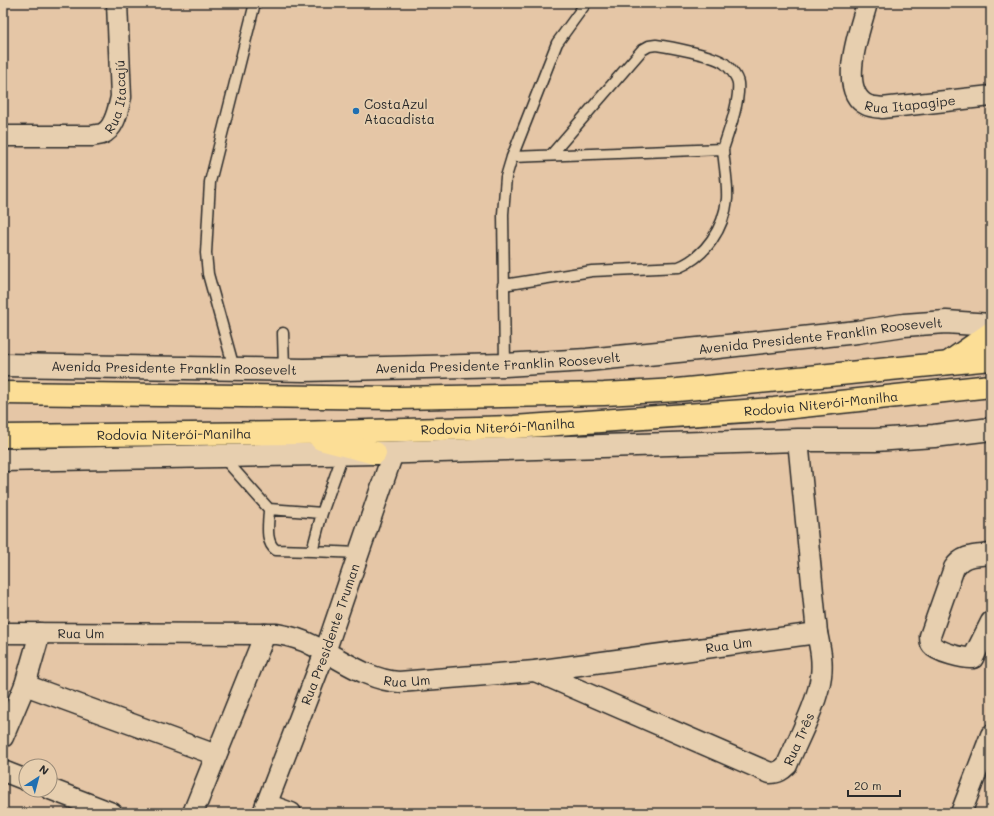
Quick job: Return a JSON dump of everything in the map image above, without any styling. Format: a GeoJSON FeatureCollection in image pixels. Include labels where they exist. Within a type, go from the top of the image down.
{"type":"FeatureCollection","features":[{"type":"Feature","properties":{"kind":"highway"},"geometry":{"type":"LineString","coordinates":[[946,365],[991,333]]}},
{"type":"Feature","properties":{"kind":"highway","name":"Rodovia Niterói-Manilha"},"geometry":{"type":"LineString","coordinates":[[3,394],[389,398],[604,394],[677,390],[946,365],[991,359]]}},
{"type":"Feature","properties":{"kind":"highway","name":"Rodovia Niterói-Manilha"},"geometry":{"type":"LineString","coordinates":[[3,436],[297,433],[514,426],[774,409],[991,386]]}},
{"type":"Feature","properties":{"kind":"highway"},"geometry":{"type":"LineString","coordinates":[[297,433],[384,453]]}},
{"type":"Feature","properties":{"kind":"street","name":"Rua Itacajú"},"geometry":{"type":"LineString","coordinates":[[3,136],[92,136],[103,134],[109,129],[115,118],[121,98],[117,3]]}},
{"type":"Feature","properties":{"kind":"street","name":"Rua Itapagipe"},"geometry":{"type":"LineString","coordinates":[[867,3],[851,70],[852,86],[854,91],[857,96],[867,104],[882,108],[991,96]]}},
{"type":"Feature","properties":{"kind":"street","name":"Avenida Presidente Franklin Roosevelt"},"geometry":{"type":"LineString","coordinates":[[3,365],[284,369],[360,369],[505,365],[587,360],[718,347],[856,332],[904,325],[946,322],[991,326]]}},
{"type":"Feature","properties":{"kind":"street"},"geometry":{"type":"LineString","coordinates":[[3,460],[384,453],[798,440],[882,440],[934,436],[991,429]]}},
{"type":"Feature","properties":{"kind":"street","name":"Rua Três"},"geometry":{"type":"LineString","coordinates":[[535,671],[770,773],[777,773],[783,769],[787,765],[813,706],[820,684],[822,658],[817,633],[798,440]]}},
{"type":"Feature","properties":{"kind":"street","name":"Rua Presidente Truman"},"geometry":{"type":"LineString","coordinates":[[264,809],[325,652],[359,553],[384,453]]}},
{"type":"Feature","properties":{"kind":"street"},"geometry":{"type":"LineString","coordinates":[[991,554],[972,556],[959,560],[954,568],[932,629],[930,642],[936,648],[963,658],[973,658],[991,622]]}},
{"type":"Feature","properties":{"kind":"street","name":"Rua Um"},"geometry":{"type":"LineString","coordinates":[[3,633],[265,634],[292,637],[312,644],[355,668],[388,682],[407,682],[535,671],[817,633]]}},
{"type":"Feature","properties":{"kind":"street"},"geometry":{"type":"LineString","coordinates":[[3,737],[25,685],[40,633]]}},
{"type":"Feature","properties":{"kind":"street"},"geometry":{"type":"LineString","coordinates":[[193,813],[265,634]]}},
{"type":"Feature","properties":{"kind":"street"},"geometry":{"type":"LineString","coordinates":[[25,685],[216,755]]}},
{"type":"Feature","properties":{"kind":"street"},"geometry":{"type":"LineString","coordinates":[[961,813],[991,735]]}},
{"type":"Feature","properties":{"kind":"street"},"geometry":{"type":"LineString","coordinates":[[3,771],[18,777]]}},
{"type":"Feature","properties":{"kind":"street"},"geometry":{"type":"LineString","coordinates":[[58,792],[112,813]]}},
{"type":"Feature","properties":{"kind":"street"},"geometry":{"type":"LineString","coordinates":[[264,809],[291,813]]}},
{"type":"Feature","properties":{"kind":"lane"},"geometry":{"type":"LineString","coordinates":[[234,368],[208,274],[206,253],[210,182],[255,3]]}},
{"type":"Feature","properties":{"kind":"lane"},"geometry":{"type":"LineString","coordinates":[[505,365],[503,214],[506,177],[512,157],[557,43],[586,3]]}},
{"type":"Feature","properties":{"kind":"lane"},"geometry":{"type":"LineString","coordinates":[[503,285],[592,271],[679,267],[690,262],[702,252],[718,230],[724,215],[727,198],[723,149],[733,116],[738,93],[738,82],[732,72],[723,63],[703,55],[664,46],[649,46],[642,50],[551,155]]}},
{"type":"Feature","properties":{"kind":"lane"},"geometry":{"type":"LineString","coordinates":[[512,157],[723,149]]}},
{"type":"Feature","properties":{"kind":"lane"},"geometry":{"type":"LineString","coordinates":[[283,333],[284,369]]}},
{"type":"Feature","properties":{"kind":"lane"},"geometry":{"type":"LineString","coordinates":[[312,551],[322,513],[342,454]]}},
{"type":"Feature","properties":{"kind":"lane"},"geometry":{"type":"LineString","coordinates":[[222,456],[269,509],[268,538],[272,547],[276,550],[359,553]]}},
{"type":"Feature","properties":{"kind":"lane"},"geometry":{"type":"LineString","coordinates":[[269,509],[322,513]]}},
{"type":"Feature","properties":{"kind":"place","name":"CostaAzul Atacadista"},"geometry":{"type":"Point","coordinates":[356,111]}}]}
